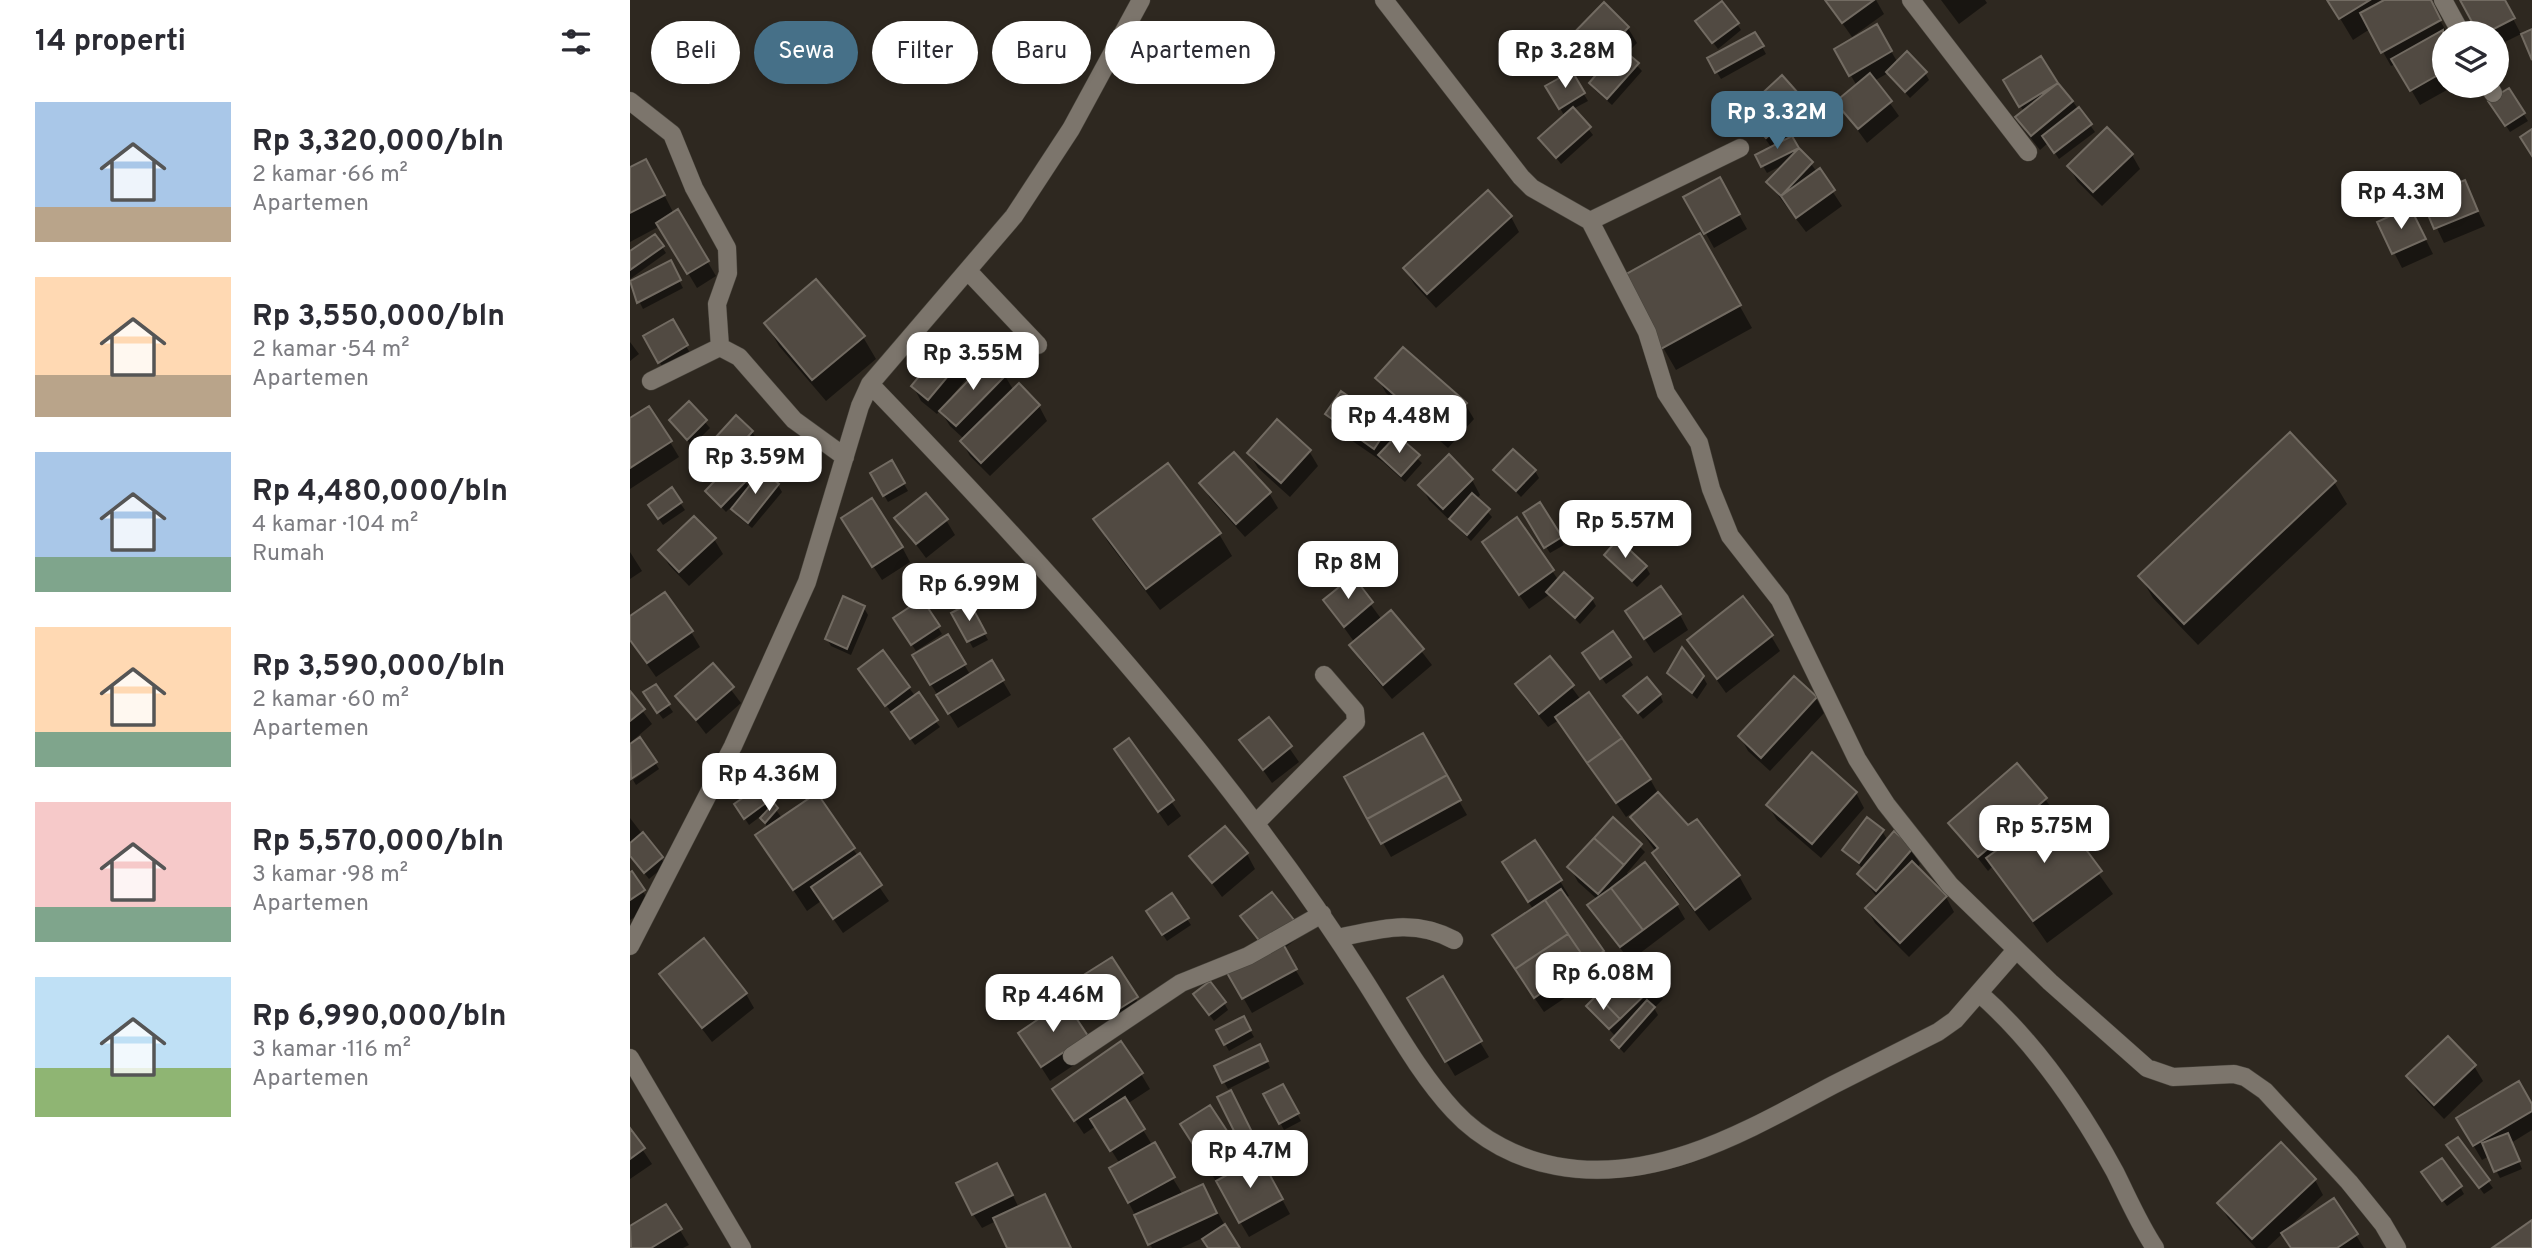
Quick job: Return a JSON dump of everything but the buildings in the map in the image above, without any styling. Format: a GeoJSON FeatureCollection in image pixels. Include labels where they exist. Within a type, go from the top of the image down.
{"type":"FeatureCollection","features":[{"type":"Feature","properties":{"kind":"street"},"geometry":{"type":"LineString","coordinates":[[630,946],[733,746],[807,582],[860,407],[870,384],[1014,216],[1050,165],[1141,0]]}},
{"type":"Feature","properties":{"kind":"street"},"geometry":{"type":"LineString","coordinates":[[1384,0],[1521,177],[1532,188],[1590,221],[1647,332],[1666,393],[1699,443],[1711,489],[1730,536],[1780,600],[1857,759],[1886,804],[1950,885],[2016,950],[2147,1068],[2173,1077],[2234,1074],[2255,1083],[2349,1182],[2383,1224],[2397,1248]]}},
{"type":"Feature","properties":{"kind":"street"},"geometry":{"type":"LineString","coordinates":[[1911,0],[2028,152]]}},
{"type":"Feature","properties":{"kind":"street"},"geometry":{"type":"LineString","coordinates":[[2443,0],[2454,21]]}},
{"type":"Feature","properties":{"kind":"street"},"geometry":{"type":"LineString","coordinates":[[630,101],[672,134],[694,188],[727,248],[728,273],[718,304],[720,347]]}},
{"type":"Feature","properties":{"kind":"street"},"geometry":{"type":"LineString","coordinates":[[1590,221],[1740,148]]}},
{"type":"Feature","properties":{"kind":"street"},"geometry":{"type":"LineString","coordinates":[[968,271],[1038,345]]}},
{"type":"Feature","properties":{"kind":"street"},"geometry":{"type":"LineString","coordinates":[[651,381],[720,347]]}},
{"type":"Feature","properties":{"kind":"street"},"geometry":{"type":"LineString","coordinates":[[720,347],[739,357],[794,420],[845,457]]}},
{"type":"Feature","properties":{"kind":"street"},"geometry":{"type":"LineString","coordinates":[[870,384],[1035,560],[1256,824],[1322,914],[1431,1084],[1458,1115],[1494,1144],[1528,1159],[1559,1167],[1619,1169],[1654,1165],[1754,1129],[1938,1032],[1979,993],[2016,950]]}},
{"type":"Feature","properties":{"kind":"street"},"geometry":{"type":"LineString","coordinates":[[1256,824],[1356,722],[1355,711],[1324,675]]}},
{"type":"Feature","properties":{"kind":"street"},"geometry":{"type":"LineString","coordinates":[[1072,1056],[1181,983],[1248,957],[1322,914]]}},
{"type":"Feature","properties":{"kind":"street"},"geometry":{"type":"LineString","coordinates":[[1338,938],[1382,928],[1416,927],[1432,928],[1454,940]]}},
{"type":"Feature","properties":{"kind":"street"},"geometry":{"type":"LineString","coordinates":[[1979,993],[2016,1025],[2082,1117],[2155,1248]]}},
{"type":"Feature","properties":{"kind":"street"},"geometry":{"type":"LineString","coordinates":[[630,1058],[742,1248]]}}]}
